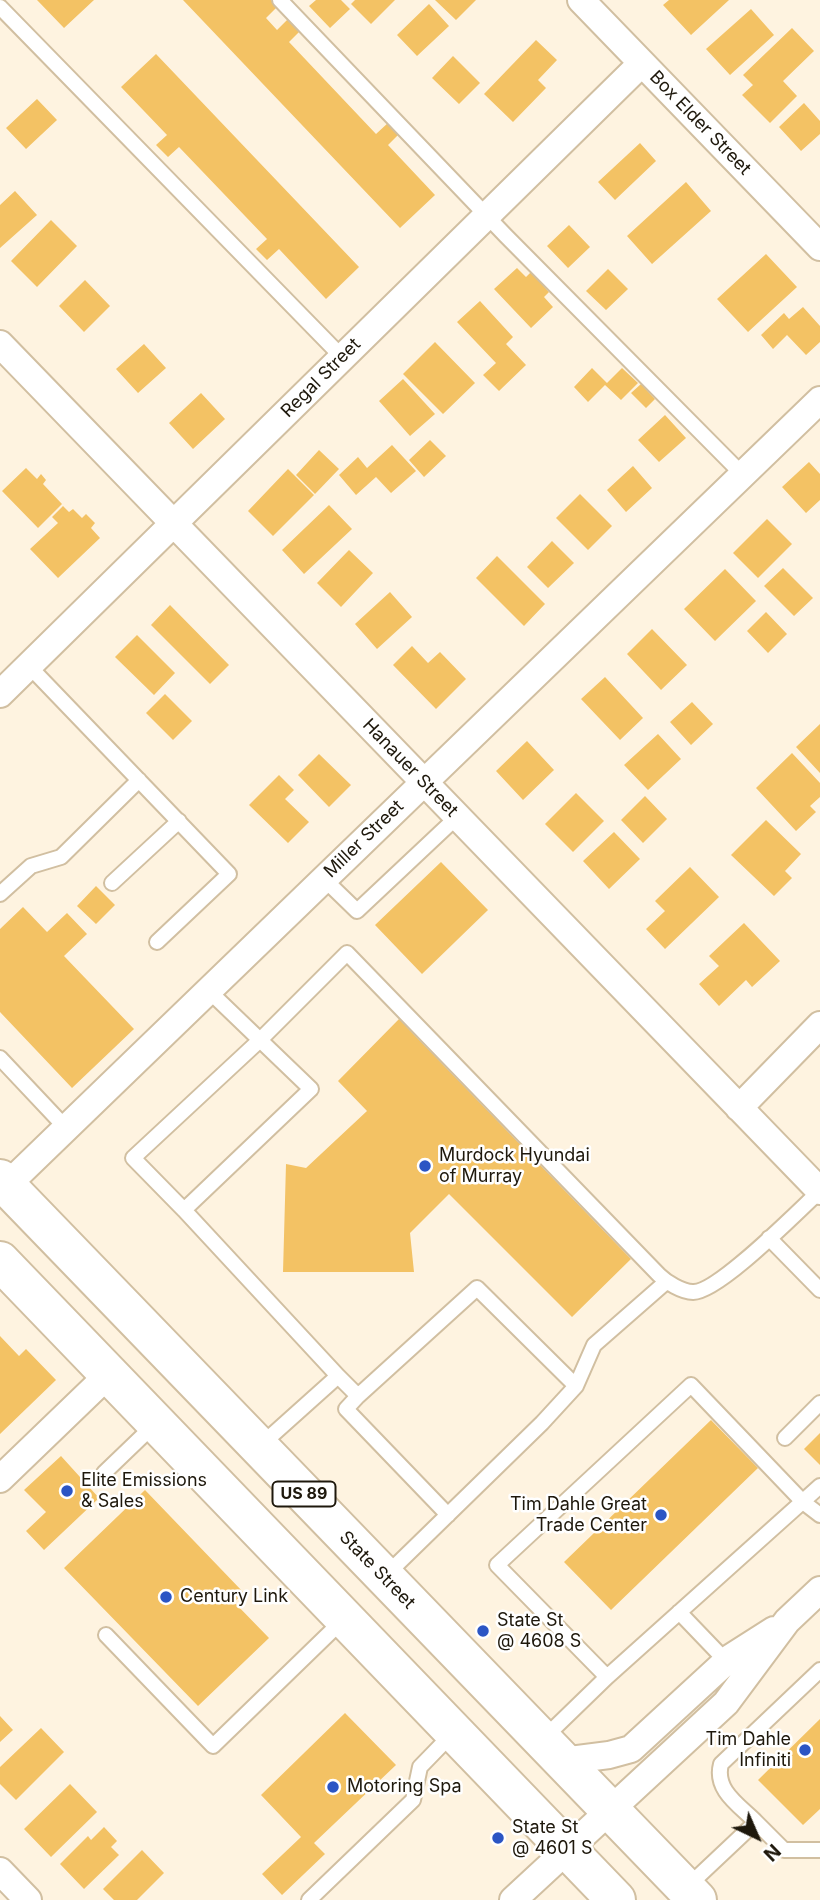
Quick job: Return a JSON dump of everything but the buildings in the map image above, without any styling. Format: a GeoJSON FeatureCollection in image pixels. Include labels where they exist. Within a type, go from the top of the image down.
{"type":"FeatureCollection","features":[{"type":"Feature","properties":{"kind":"main road","name":"State Street"},"geometry":{"type":"LineString","coordinates":[[2,1186],[259,1447],[691,1894]]}},
{"type":"Feature","properties":{"kind":"main road","name":"US 89"},"geometry":{"type":"LineString","coordinates":[[0,1261],[616,1900]]}},
{"type":"Feature","properties":{"kind":"street","name":"Box Elder Street"},"geometry":{"type":"LineString","coordinates":[[581,0],[820,247]]}},
{"type":"Feature","properties":{"kind":"street","name":"Regal Street"},"geometry":{"type":"LineString","coordinates":[[2,687],[29,666],[642,63]]}},
{"type":"Feature","properties":{"kind":"street","name":"Hanauer Street"},"geometry":{"type":"LineString","coordinates":[[0,344],[820,1191]]}},
{"type":"Feature","properties":{"kind":"street","name":"Miller Street"},"geometry":{"type":"LineString","coordinates":[[2,1186],[66,1128],[820,400]]}},
{"type":"Feature","properties":{"kind":"street"},"geometry":{"type":"LineString","coordinates":[[739,1108],[820,1025]]}},
{"type":"Feature","properties":{"kind":"street"},"geometry":{"type":"LineString","coordinates":[[0,1479],[109,1374]]}},
{"type":"Feature","properties":{"kind":"street"},"geometry":{"type":"LineString","coordinates":[[552,1751],[609,1755],[631,1749],[726,1661],[787,1621],[820,1590]]}},
{"type":"Feature","properties":{"kind":"street"},"geometry":{"type":"LineString","coordinates":[[513,1900],[608,1809],[639,1786],[726,1703],[787,1621]]}},
{"type":"Feature","properties":{"kind":"street"},"geometry":{"type":"LineString","coordinates":[[0,1871],[28,1900]]}},
{"type":"Feature","properties":{"kind":"lane"},"geometry":{"type":"LineString","coordinates":[[279,0],[487,216],[743,475]]}},
{"type":"Feature","properties":{"kind":"lane"},"geometry":{"type":"LineString","coordinates":[[0,7],[342,357]]}},
{"type":"Feature","properties":{"kind":"lane"},"geometry":{"type":"LineString","coordinates":[[29,666],[229,874],[157,942]]}},
{"type":"Feature","properties":{"kind":"lane"},"geometry":{"type":"LineString","coordinates":[[0,894],[31,866],[61,857],[139,780]]}},
{"type":"Feature","properties":{"kind":"lane"},"geometry":{"type":"LineString","coordinates":[[323,878],[357,911],[457,817]]}},
{"type":"Feature","properties":{"kind":"lane"},"geometry":{"type":"LineString","coordinates":[[112,883],[178,821]]}},
{"type":"Feature","properties":{"kind":"lane"},"geometry":{"type":"LineString","coordinates":[[358,1396],[133,1158],[260,1040],[347,953],[666,1282],[693,1292],[716,1284],[820,1191]]}},
{"type":"Feature","properties":{"kind":"lane"},"geometry":{"type":"LineString","coordinates":[[184,1210],[311,1089],[208,990]]}},
{"type":"Feature","properties":{"kind":"lane"},"geometry":{"type":"LineString","coordinates":[[0,1058],[66,1128]]}},
{"type":"Feature","properties":{"kind":"lane"},"geometry":{"type":"LineString","coordinates":[[769,1238],[820,1290]]}},
{"type":"Feature","properties":{"kind":"lane"},"geometry":{"type":"LineString","coordinates":[[384,1577],[542,1423],[576,1385],[594,1345],[666,1282]]}},
{"type":"Feature","properties":{"kind":"lane"},"geometry":{"type":"LineString","coordinates":[[448,1515],[346,1409],[358,1396],[477,1288],[576,1385]]}},
{"type":"Feature","properties":{"kind":"lane"},"geometry":{"type":"LineString","coordinates":[[259,1447],[338,1376]]}},
{"type":"Feature","properties":{"kind":"lane"},"geometry":{"type":"LineString","coordinates":[[607,1677],[497,1564],[691,1385],[803,1502],[820,1515]]}},
{"type":"Feature","properties":{"kind":"lane"},"geometry":{"type":"LineString","coordinates":[[785,1438],[820,1403]]}},
{"type":"Feature","properties":{"kind":"lane"},"geometry":{"type":"LineString","coordinates":[[104,1473],[156,1423]]}},
{"type":"Feature","properties":{"kind":"lane"},"geometry":{"type":"LineString","coordinates":[[552,1751],[607,1677],[820,1486]]}},
{"type":"Feature","properties":{"kind":"lane"},"geometry":{"type":"LineString","coordinates":[[680,1612],[726,1661]]}},
{"type":"Feature","properties":{"kind":"lane"},"geometry":{"type":"LineString","coordinates":[[106,1635],[213,1746],[345,1618]]}},
{"type":"Feature","properties":{"kind":"lane"},"geometry":{"type":"LineString","coordinates":[[820,1670],[721,1764],[718,1780],[722,1788],[784,1850],[820,1850]]}},
{"type":"Feature","properties":{"kind":"lane"},"geometry":{"type":"LineString","coordinates":[[309,1900],[413,1800],[420,1767],[454,1732]]}},
{"type":"Feature","properties":{"kind":"lane"},"geometry":{"type":"LineString","coordinates":[[691,1894],[755,1822]]}},
{"type":"Feature","properties":{"kind":"place","name":"Murdock Hyundai of Murray"},"geometry":{"type":"Point","coordinates":[425,1166]}},
{"type":"Feature","properties":{"kind":"place","name":"Elite Emissions & Sales"},"geometry":{"type":"Point","coordinates":[67,1491]}},
{"type":"Feature","properties":{"kind":"place","name":"Tim Dahle Great Trade Center"},"geometry":{"type":"Point","coordinates":[661,1515]}},
{"type":"Feature","properties":{"kind":"place","name":"Century Link"},"geometry":{"type":"Point","coordinates":[166,1597]}},
{"type":"Feature","properties":{"kind":"place","name":"State St @ 4608 S"},"geometry":{"type":"Point","coordinates":[483,1631]}},
{"type":"Feature","properties":{"kind":"place","name":"Tim Dahle Infiniti"},"geometry":{"type":"Point","coordinates":[805,1750]}},
{"type":"Feature","properties":{"kind":"place","name":"Motoring Spa"},"geometry":{"type":"Point","coordinates":[333,1787]}},
{"type":"Feature","properties":{"kind":"place","name":"State St @ 4601 S"},"geometry":{"type":"Point","coordinates":[498,1838]}}]}
